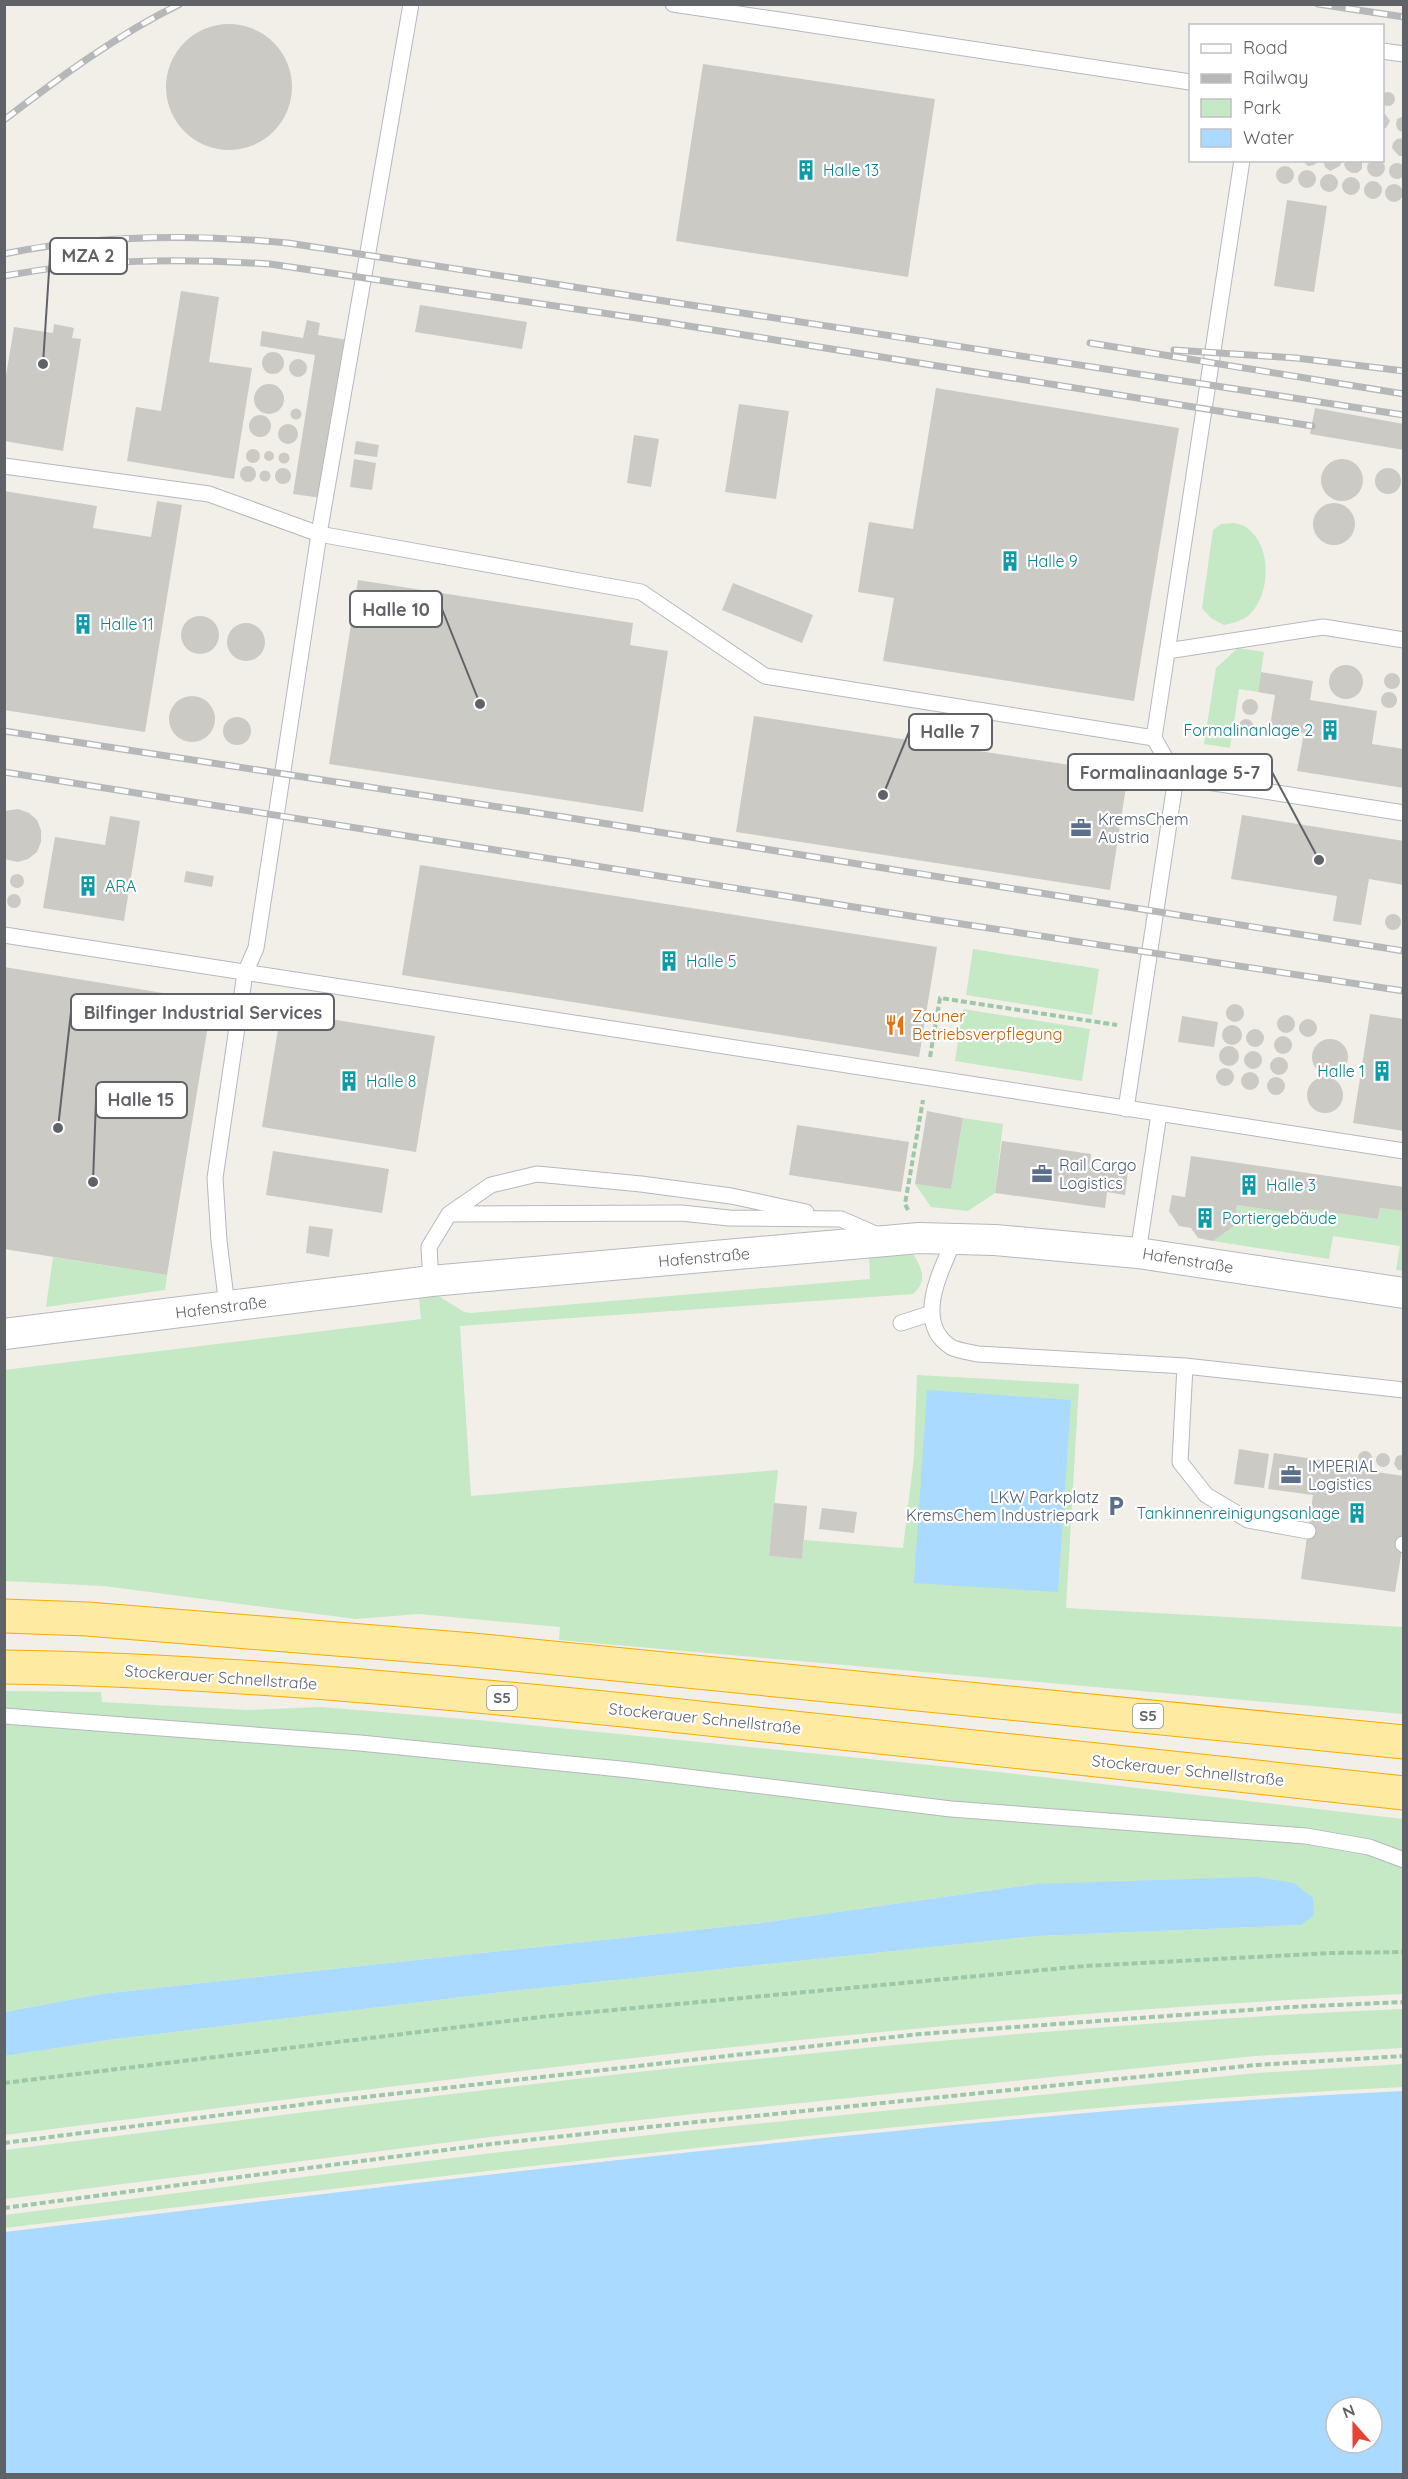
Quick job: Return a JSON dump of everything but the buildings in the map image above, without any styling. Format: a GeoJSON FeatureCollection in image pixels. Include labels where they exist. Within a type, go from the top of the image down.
{"type":"FeatureCollection","features":[{"type":"Feature","properties":{"kind":"highway","name":"S5"},"geometry":{"type":"LineString","coordinates":[[4,1616],[110,1621],[450,1648],[1404,1742]]}},
{"type":"Feature","properties":{"kind":"highway","name":"Stockerauer Schnellstraße"},"geometry":{"type":"LineString","coordinates":[[4,1667],[223,1675],[490,1697],[1404,1793]]}},
{"type":"Feature","properties":{"kind":"street","name":"Hafenstraße"},"geometry":{"type":"LineString","coordinates":[[4,1334],[431,1281],[919,1238],[995,1240],[1138,1252],[1404,1293]]}},
{"type":"Feature","properties":{"kind":"lane"},"geometry":{"type":"LineString","coordinates":[[227,1306],[219,1241],[215,1178],[245,973],[256,948],[319,534],[411,4]]}},
{"type":"Feature","properties":{"kind":"lane"},"geometry":{"type":"LineString","coordinates":[[673,4],[1189,82]]}},
{"type":"Feature","properties":{"kind":"lane"},"geometry":{"type":"LineString","coordinates":[[1384,51],[1404,54]]}},
{"type":"Feature","properties":{"kind":"lane"},"geometry":{"type":"LineString","coordinates":[[1126,1109],[1176,777],[1154,738],[1242,162]]}},
{"type":"Feature","properties":{"kind":"lane"},"geometry":{"type":"LineString","coordinates":[[4,466],[209,494],[319,534],[641,592],[765,676],[1154,738]]}},
{"type":"Feature","properties":{"kind":"lane"},"geometry":{"type":"LineString","coordinates":[[1167,651],[1323,627],[1404,640]]}},
{"type":"Feature","properties":{"kind":"lane"},"geometry":{"type":"LineString","coordinates":[[1176,777],[1404,813]]}},
{"type":"Feature","properties":{"kind":"lane"},"geometry":{"type":"LineString","coordinates":[[4,935],[1404,1151]]}},
{"type":"Feature","properties":{"kind":"lane"},"geometry":{"type":"LineString","coordinates":[[1138,1252],[1159,1114]]}},
{"type":"Feature","properties":{"kind":"lane"},"geometry":{"type":"LineString","coordinates":[[431,1281],[429,1247],[449,1214],[490,1185],[537,1174],[731,1196],[841,1220],[890,1240]]}},
{"type":"Feature","properties":{"kind":"lane"},"geometry":{"type":"LineString","coordinates":[[449,1214],[681,1213],[729,1218],[841,1220]]}},
{"type":"Feature","properties":{"kind":"lane"},"geometry":{"type":"LineString","coordinates":[[955,1239],[937,1277],[932,1312],[938,1334],[952,1347],[978,1354],[1185,1366],[1404,1390]]}},
{"type":"Feature","properties":{"kind":"lane"},"geometry":{"type":"LineString","coordinates":[[901,1323],[932,1312]]}},
{"type":"Feature","properties":{"kind":"lane"},"geometry":{"type":"LineString","coordinates":[[1185,1366],[1180,1462],[1206,1495],[1248,1520],[1308,1531]]}},
{"type":"Feature","properties":{"kind":"lane"},"geometry":{"type":"LineString","coordinates":[[4,1716],[348,1742],[630,1770],[951,1809],[1306,1836],[1369,1847],[1404,1860]]}},
{"type":"Feature","properties":{"kind":"path"},"geometry":{"type":"LineString","coordinates":[[4,2083],[549,2016],[1084,1966],[1331,1953],[1404,1952]]}},
{"type":"Feature","properties":{"kind":"path"},"geometry":{"type":"LineString","coordinates":[[4,2143],[393,2094],[920,2034],[1278,2008],[1404,2002]]}},
{"type":"Feature","properties":{"kind":"path"},"geometry":{"type":"LineString","coordinates":[[4,2208],[490,2144],[674,2124],[1256,2065],[1404,2056]]}},
{"type":"Feature","properties":{"kind":"green space"},"geometry":{"type":"Polygon","coordinates":[[[1234,523],[1247,528],[1261,546],[1266,570],[1265,582],[1257,605],[1250,614],[1241,620],[1224,625],[1211,618],[1202,608],[1213,530],[1221,524],[1234,523]]]}},
{"type":"Feature","properties":{"kind":"green space"},"geometry":{"type":"Polygon","coordinates":[[[1238,648],[1264,652],[1258,692],[1239,689],[1230,748],[1204,744],[1216,668],[1238,648]]]}},
{"type":"Feature","properties":{"kind":"green space"},"geometry":{"type":"Polygon","coordinates":[[[973,949],[1099,969],[1092,1015],[966,995],[973,949]]]}},
{"type":"Feature","properties":{"kind":"green space"},"geometry":{"type":"Polygon","coordinates":[[[963,1009],[1090,1029],[1082,1081],[955,1061],[963,1009]]]}},
{"type":"Feature","properties":{"kind":"green space"},"geometry":{"type":"Polygon","coordinates":[[[963,1118],[1003,1124],[995,1193],[968,1211],[931,1207],[915,1184],[951,1189],[963,1118]]]}},
{"type":"Feature","properties":{"kind":"green space"},"geometry":{"type":"Polygon","coordinates":[[[1237,1205],[1306,1214],[1307,1209],[1378,1219],[1380,1208],[1403,1211],[1403,1271],[1396,1270],[1400,1246],[1333,1236],[1329,1259],[1213,1241],[1234,1226],[1237,1205]]]}},
{"type":"Feature","properties":{"kind":"green space"},"geometry":{"type":"Polygon","coordinates":[[[913,1254],[919,1264],[922,1279],[913,1294],[460,1326],[471,1496],[778,1470],[769,1556],[802,1559],[804,1540],[903,1548],[914,1457],[917,1375],[1079,1384],[1066,1608],[1403,1627],[1403,1714],[559,1640],[560,1627],[419,1614],[356,1619],[104,1586],[5,1581],[4,1370],[421,1319],[419,1299],[437,1295],[464,1312],[471,1313],[870,1279],[869,1256],[913,1254]]]}},
{"type":"Feature","properties":{"kind":"green space"},"geometry":{"type":"Polygon","coordinates":[[[53,1257],[167,1275],[165,1290],[46,1307],[53,1257]]]}},
{"type":"Feature","properties":{"kind":"green space"},"geometry":{"type":"Polygon","coordinates":[[[5,1691],[101,1692],[102,1702],[247,1710],[321,1707],[488,1721],[999,1772],[1403,1819],[1403,1994],[1228,2004],[878,2032],[528,2070],[5,2135],[5,2056],[108,2040],[521,1990],[1038,1936],[1301,1925],[1036,1884],[761,1923],[101,1994],[5,2012],[5,1691]]]}},
{"type":"Feature","properties":{"kind":"green space"},"geometry":{"type":"Polygon","coordinates":[[[1403,2009],[1403,2048],[1255,2056],[684,2115],[490,2137],[5,2199],[5,2150],[528,2085],[878,2047],[1228,2018],[1403,2009]]]}},
{"type":"Feature","properties":{"kind":"green space"},"geometry":{"type":"Polygon","coordinates":[[[1403,2064],[1403,2087],[1166,2102],[1007,2116],[674,2150],[5,2228],[5,2215],[492,2153],[1256,2073],[1403,2064]]]}},
{"type":"Feature","properties":{"kind":"water"},"geometry":{"type":"Polygon","coordinates":[[[927,1390],[1071,1400],[1058,1592],[914,1583],[927,1390]]]}},
{"type":"Feature","properties":{"kind":"water"},"geometry":{"type":"Polygon","coordinates":[[[1256,1877],[1294,1883],[1313,1898],[1314,1915],[1301,1925],[1038,1936],[521,1990],[108,2040],[5,2056],[5,2012],[101,1994],[761,1923],[1036,1884],[1256,1877]]]}},
{"type":"Feature","properties":{"kind":"water"},"geometry":{"type":"Polygon","coordinates":[[[1403,2091],[1403,2474],[5,2474],[5,2232],[756,2145],[1241,2101],[1403,2091]]]}},
{"type":"Feature","properties":{"kind":"railway"},"geometry":{"type":"LineString","coordinates":[[4,120],[111,43],[180,4]]}},
{"type":"Feature","properties":{"kind":"railway"},"geometry":{"type":"LineString","coordinates":[[1318,4],[1404,17]]}},
{"type":"Feature","properties":{"kind":"railway"},"geometry":{"type":"LineString","coordinates":[[4,254],[39,247],[110,239],[181,237],[288,243],[1404,415]]}},
{"type":"Feature","properties":{"kind":"railway"},"geometry":{"type":"LineString","coordinates":[[4,276],[71,266],[137,261],[270,264],[657,321],[1312,426]]}},
{"type":"Feature","properties":{"kind":"railway"},"geometry":{"type":"LineString","coordinates":[[1090,343],[1404,394]]}},
{"type":"Feature","properties":{"kind":"railway"},"geometry":{"type":"LineString","coordinates":[[1174,350],[1296,358],[1404,371]]}},
{"type":"Feature","properties":{"kind":"railway"},"geometry":{"type":"LineString","coordinates":[[4,731],[564,817],[1404,951]]}},
{"type":"Feature","properties":{"kind":"railway"},"geometry":{"type":"LineString","coordinates":[[4,772],[942,921],[1404,991]]}},
{"type":"Feature","properties":{"kind":"place","name":"Halle 13"},"geometry":{"type":"Point","coordinates":[806,170]}},
{"type":"Feature","properties":{"kind":"place","name":"MZA 2"},"geometry":{"type":"Point","coordinates":[43,364]}},
{"type":"Feature","properties":{"kind":"place","name":"Halle 9"},"geometry":{"type":"Point","coordinates":[1010,561]}},
{"type":"Feature","properties":{"kind":"place","name":"Halle 11"},"geometry":{"type":"Point","coordinates":[83,624]}},
{"type":"Feature","properties":{"kind":"place","name":"Halle 10"},"geometry":{"type":"Point","coordinates":[480,704]}},
{"type":"Feature","properties":{"kind":"place","name":"Formalinanlage 2"},"geometry":{"type":"Point","coordinates":[1330,730]}},
{"type":"Feature","properties":{"kind":"place","name":"Halle 7"},"geometry":{"type":"Point","coordinates":[883,795]}},
{"type":"Feature","properties":{"kind":"place","name":"KremsChem Austria"},"geometry":{"type":"Point","coordinates":[1081,828]}},
{"type":"Feature","properties":{"kind":"place","name":"Formalinaanlage 5-7"},"geometry":{"type":"Point","coordinates":[1319,860]}},
{"type":"Feature","properties":{"kind":"place","name":"ARA"},"geometry":{"type":"Point","coordinates":[88,886]}},
{"type":"Feature","properties":{"kind":"place","name":"Halle 5"},"geometry":{"type":"Point","coordinates":[669,961]}},
{"type":"Feature","properties":{"kind":"place","name":"Zauner Betriebsverpflegung"},"geometry":{"type":"Point","coordinates":[895,1025]}},
{"type":"Feature","properties":{"kind":"place","name":"Halle 1"},"geometry":{"type":"Point","coordinates":[1382,1071]}},
{"type":"Feature","properties":{"kind":"place","name":"Halle 8"},"geometry":{"type":"Point","coordinates":[349,1081]}},
{"type":"Feature","properties":{"kind":"place","name":"Bilfinger Industrial Services"},"geometry":{"type":"Point","coordinates":[58,1128]}},
{"type":"Feature","properties":{"kind":"place","name":"Rail Cargo Logistics"},"geometry":{"type":"Point","coordinates":[1042,1174]}},
{"type":"Feature","properties":{"kind":"place","name":"Halle 15"},"geometry":{"type":"Point","coordinates":[93,1182]}},
{"type":"Feature","properties":{"kind":"place","name":"Halle 3"},"geometry":{"type":"Point","coordinates":[1249,1185]}},
{"type":"Feature","properties":{"kind":"place","name":"Portiergebäude"},"geometry":{"type":"Point","coordinates":[1205,1218]}},
{"type":"Feature","properties":{"kind":"place","name":"IMPERIAL Logistics"},"geometry":{"type":"Point","coordinates":[1291,1475]}},
{"type":"Feature","properties":{"kind":"place","name":"LKW Parkplatz KremsChem Industriepark"},"geometry":{"type":"Point","coordinates":[1116,1506]}},
{"type":"Feature","properties":{"kind":"place","name":"Tankinnenreinigungsanlage"},"geometry":{"type":"Point","coordinates":[1357,1513]}}]}
